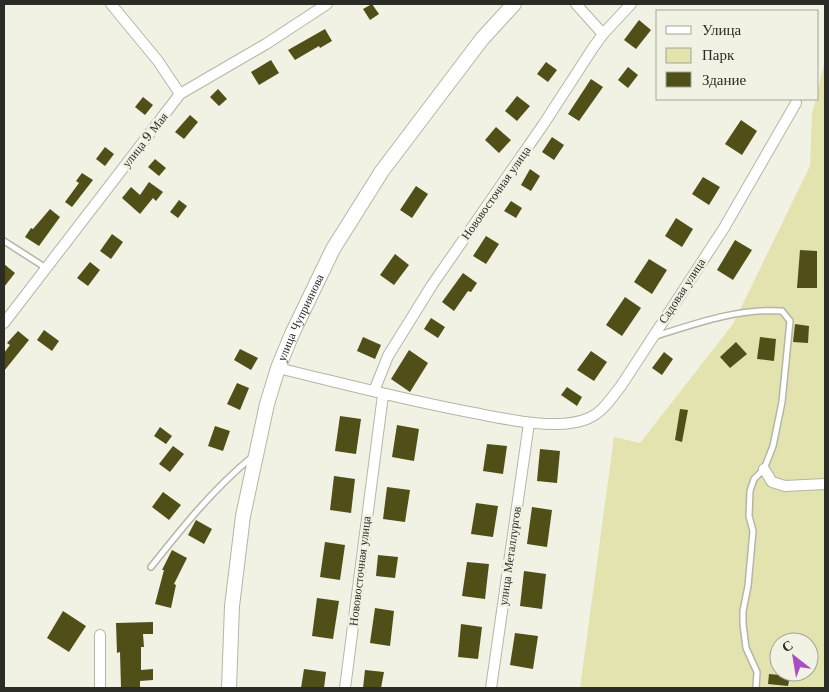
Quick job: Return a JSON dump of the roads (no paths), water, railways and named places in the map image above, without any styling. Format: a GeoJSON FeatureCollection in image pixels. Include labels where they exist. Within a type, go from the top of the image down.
{"type":"FeatureCollection","features":[{"type":"Feature","properties":{"kind":"street"},"geometry":{"type":"LineString","coordinates":[[111,4],[158,61],[180,94]]}},
{"type":"Feature","properties":{"kind":"street","name":"улица 9 Мая"},"geometry":{"type":"LineString","coordinates":[[4,323],[180,94],[266,44],[327,4]]}},
{"type":"Feature","properties":{"kind":"street","name":"улица Чуприянова"},"geometry":{"type":"LineString","coordinates":[[229,688],[232,606],[243,516],[267,404],[278,368],[292,334],[333,249],[382,171],[482,40],[514,4]]}},
{"type":"Feature","properties":{"kind":"street"},"geometry":{"type":"LineString","coordinates":[[576,4],[603,34]]}},
{"type":"Feature","properties":{"kind":"street","name":"Нововосточная улица"},"geometry":{"type":"LineString","coordinates":[[345,688],[378,393],[388,356],[412,317],[603,34],[631,4]]}},
{"type":"Feature","properties":{"kind":"street","name":"Садовая улица"},"geometry":{"type":"LineString","coordinates":[[278,368],[378,393],[529,423],[574,422],[590,418],[604,407],[621,386],[724,228],[796,103]]}},
{"type":"Feature","properties":{"kind":"street","name":"улица Металлургов"},"geometry":{"type":"LineString","coordinates":[[491,688],[529,423]]}},
{"type":"Feature","properties":{"kind":"street"},"geometry":{"type":"LineString","coordinates":[[764,468],[772,482],[785,486],[825,484]]}},
{"type":"Feature","properties":{"kind":"street"},"geometry":{"type":"LineString","coordinates":[[100,636],[100,688]]}},
{"type":"Feature","properties":{"kind":"lane"},"geometry":{"type":"LineString","coordinates":[[4,241],[46,268]]}},
{"type":"Feature","properties":{"kind":"lane"},"geometry":{"type":"LineString","coordinates":[[652,337],[721,316],[764,309],[782,310],[790,321],[782,402],[773,446],[764,468],[754,479],[750,491],[749,516],[753,530],[748,586],[743,611],[746,648],[757,672],[756,688]]}},
{"type":"Feature","properties":{"kind":"lane"},"geometry":{"type":"LineString","coordinates":[[151,567],[191,517],[235,471],[256,454]]}}]}
